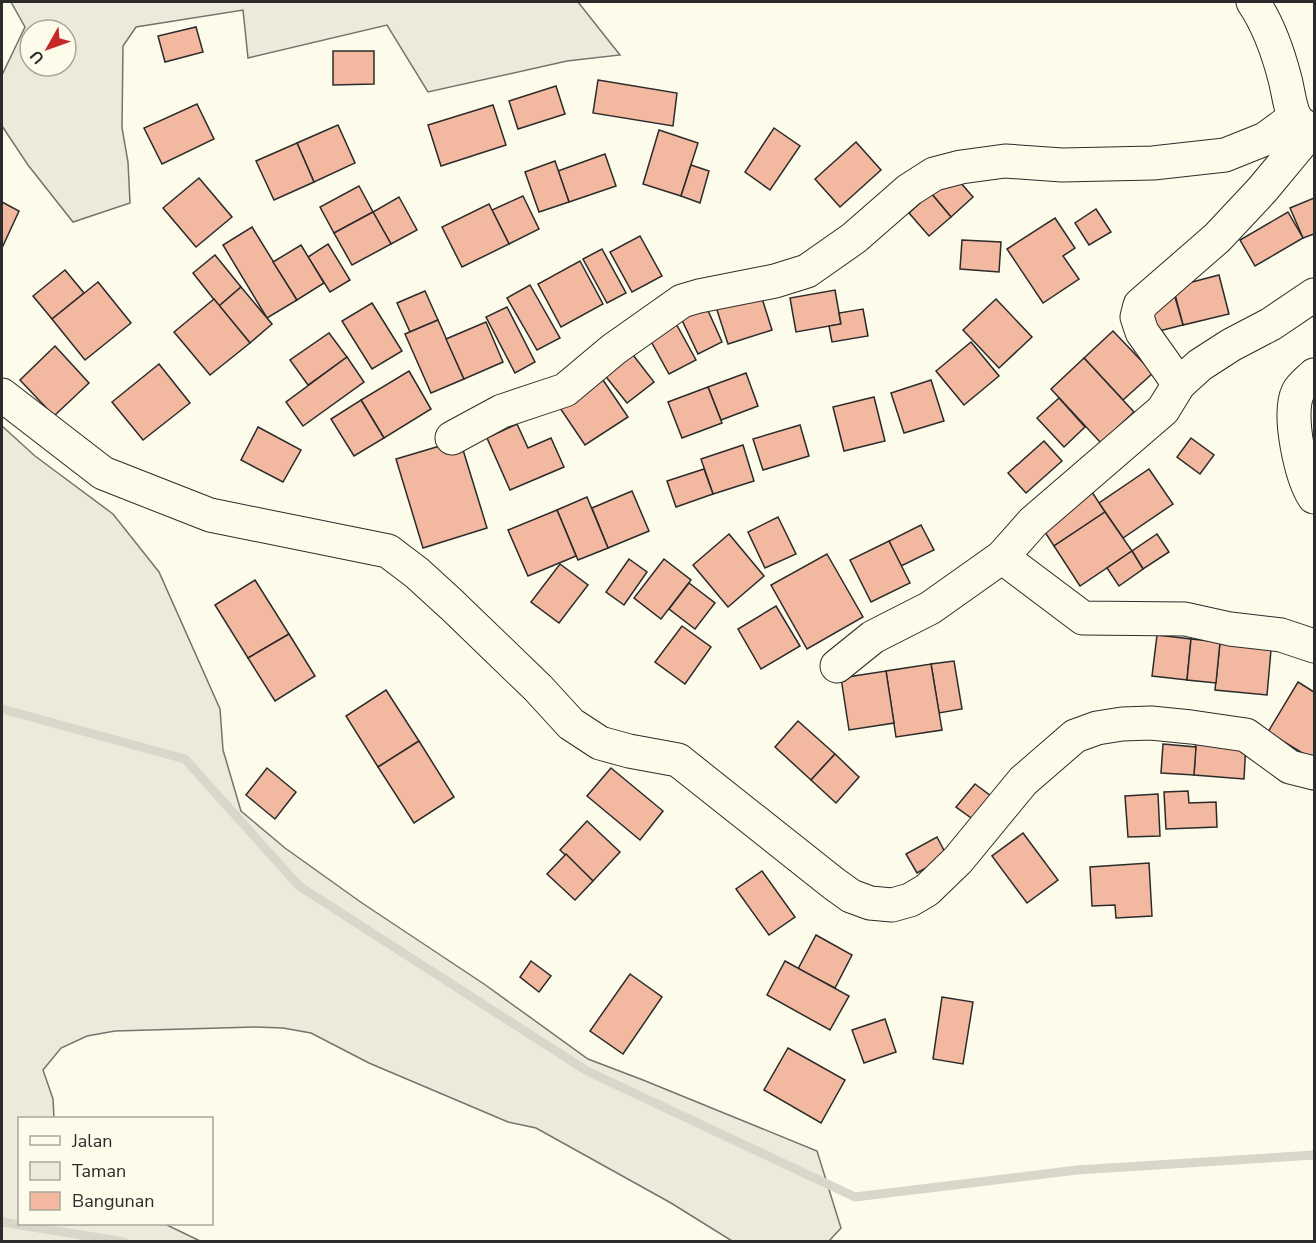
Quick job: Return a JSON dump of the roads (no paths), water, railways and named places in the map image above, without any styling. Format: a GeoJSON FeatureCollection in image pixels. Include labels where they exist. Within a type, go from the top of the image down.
{"type":"FeatureCollection","features":[{"type":"Feature","properties":{"kind":"street"},"geometry":{"type":"LineString","coordinates":[[1252,2],[1258,9],[1275,47],[1307,126]]}},
{"type":"Feature","properties":{"kind":"street"},"geometry":{"type":"LineString","coordinates":[[1179,384],[1142,332],[1137,317],[1140,305],[1217,238],[1262,190],[1307,126]]}},
{"type":"Feature","properties":{"kind":"street"},"geometry":{"type":"LineString","coordinates":[[452,438],[502,411],[565,390],[614,349],[682,301],[775,281],[807,271],[854,238],[909,190],[934,174],[961,167],[1005,162],[1062,165],[1153,163],[1225,155],[1307,126]]}},
{"type":"Feature","properties":{"kind":"street"},"geometry":{"type":"LineString","coordinates":[[837,666],[873,637],[930,608],[1002,558],[1033,522],[1163,410],[1179,384],[1200,365],[1231,345],[1271,324],[1314,295]]}},
{"type":"Feature","properties":{"kind":"street"},"geometry":{"type":"LineString","coordinates":[[1314,375],[1299,391],[1295,404],[1295,432],[1303,472],[1314,497]]}},
{"type":"Feature","properties":{"kind":"street"},"geometry":{"type":"LineString","coordinates":[[2,395],[104,473],[210,515],[388,551],[453,605],[571,724],[600,743],[678,760],[833,883],[851,896],[870,903],[892,905],[910,900],[927,890],[958,860],[1023,781],[1074,736],[1097,728],[1150,723],[1246,735],[1290,767],[1314,772]]}},
{"type":"Feature","properties":{"kind":"street"},"geometry":{"type":"LineString","coordinates":[[1002,558],[1083,618],[1185,619],[1230,629],[1281,635],[1314,646]]}},
{"type":"Feature","properties":{"kind":"waterway"},"geometry":{"type":"LineString","coordinates":[[2,709],[185,759],[299,886],[587,1071],[855,1197],[1077,1170],[1314,1155]]}},
{"type":"Feature","properties":{"kind":"waterway"},"geometry":{"type":"LineString","coordinates":[[2,1222],[18,1225]]}},
{"type":"Feature","properties":{"kind":"waterway"},"geometry":{"type":"LineString","coordinates":[[20,1225],[124,1242]]}}]}
